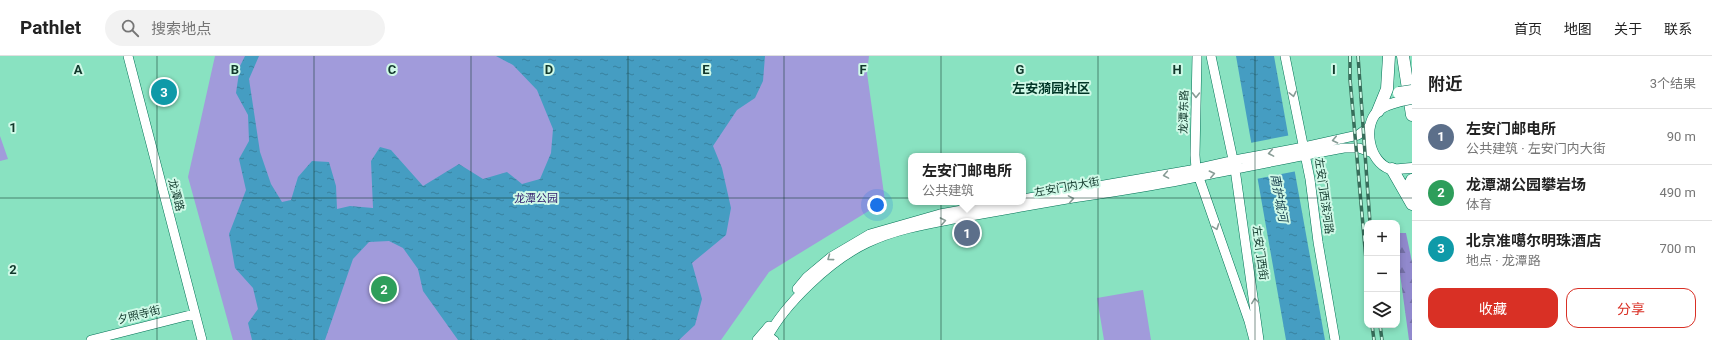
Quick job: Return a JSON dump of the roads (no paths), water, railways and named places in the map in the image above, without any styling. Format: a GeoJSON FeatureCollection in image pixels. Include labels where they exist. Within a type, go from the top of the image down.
{"type":"FeatureCollection","features":[{"type":"Feature","properties":{"kind":"highway"},"geometry":{"type":"LineString","coordinates":[[1390,56],[1396,87],[1400,97],[1412,91]]}},
{"type":"Feature","properties":{"kind":"highway"},"geometry":{"type":"LineString","coordinates":[[1378,111],[1387,89],[1390,56]]}},
{"type":"Feature","properties":{"kind":"highway"},"geometry":{"type":"LineString","coordinates":[[1403,56],[1412,115]]}},
{"type":"Feature","properties":{"kind":"highway"},"geometry":{"type":"LineString","coordinates":[[1392,169],[1412,204]]}},
{"type":"Feature","properties":{"kind":"highway"},"geometry":{"type":"LineString","coordinates":[[1412,172],[1410,183],[1412,199]]}},
{"type":"Feature","properties":{"kind":"main road"},"geometry":{"type":"LineString","coordinates":[[1412,99],[1400,97],[1378,111],[1370,126],[1370,141],[1373,153],[1383,165],[1392,169],[1412,172]]}},
{"type":"Feature","properties":{"kind":"street","name":"龙潭路"},"geometry":{"type":"LineString","coordinates":[[128,56],[202,340]]}},
{"type":"Feature","properties":{"kind":"street","name":"龙潭东路"},"geometry":{"type":"LineString","coordinates":[[1197,56],[1195,155],[1197,173]]}},
{"type":"Feature","properties":{"kind":"street"},"geometry":{"type":"LineString","coordinates":[[1211,56],[1235,165]]}},
{"type":"Feature","properties":{"kind":"street","name":"左安门西滨河路"},"geometry":{"type":"LineString","coordinates":[[1285,56],[1335,340]]}},
{"type":"Feature","properties":{"kind":"street"},"geometry":{"type":"LineString","coordinates":[[1301,152],[1358,135],[1370,126]]}},
{"type":"Feature","properties":{"kind":"street"},"geometry":{"type":"LineString","coordinates":[[1301,152],[1352,147],[1367,150],[1373,153]]}},
{"type":"Feature","properties":{"kind":"street","name":"左安门内大街"},"geometry":{"type":"LineString","coordinates":[[757,340],[768,337],[786,310],[807,286],[843,258],[865,244],[882,236],[939,222],[1301,152]]}},
{"type":"Feature","properties":{"kind":"street","name":"左安门西街"},"geometry":{"type":"LineString","coordinates":[[1235,165],[1259,340]]}},
{"type":"Feature","properties":{"kind":"street","name":"左安门内大街"},"geometry":{"type":"LineString","coordinates":[[1026,199],[1197,173]]}},
{"type":"Feature","properties":{"kind":"street"},"geometry":{"type":"LineString","coordinates":[[1197,173],[1249,321],[1254,340]]}},
{"type":"Feature","properties":{"kind":"street","name":"左安门内大街"},"geometry":{"type":"LineString","coordinates":[[768,337],[807,277],[831,257],[857,240],[876,232],[940,214],[990,205]]}},
{"type":"Feature","properties":{"kind":"street","name":"夕照寺街"},"geometry":{"type":"LineString","coordinates":[[91,340],[194,314]]}},
{"type":"Feature","properties":{"kind":"water"},"geometry":{"type":"Polygon","coordinates":[[[245,56],[259,56],[249,79],[260,152],[271,184],[282,202],[291,200],[298,177],[312,161],[329,162],[336,186],[337,209],[350,206],[373,208],[371,161],[380,147],[391,150],[423,186],[459,164],[483,179],[507,172],[522,184],[540,179],[551,153],[553,129],[537,90],[513,65],[496,56],[765,56],[763,81],[755,98],[737,110],[713,146],[722,168],[731,208],[726,235],[692,263],[702,299],[695,325],[679,340],[458,340],[423,291],[418,269],[403,248],[389,241],[369,242],[353,259],[325,340],[252,340],[248,323],[258,309],[253,288],[235,268],[229,234],[246,190],[239,159],[249,141],[248,115],[236,93],[240,66],[245,56]]]}},
{"type":"Feature","properties":{"kind":"water","name":"南护城河"},"geometry":{"type":"Polygon","coordinates":[[[1236,56],[1274,56],[1325,340],[1286,340],[1236,56]]]}},
{"type":"Feature","properties":{"kind":"railway"},"geometry":{"type":"LineString","coordinates":[[1350,56],[1350,79],[1366,256]]}},
{"type":"Feature","properties":{"kind":"railway"},"geometry":{"type":"LineString","coordinates":[[1358,56],[1370,220]]}},
{"type":"Feature","properties":{"kind":"railway"},"geometry":{"type":"LineString","coordinates":[[1372,328],[1374,340]]}},
{"type":"Feature","properties":{"kind":"railway"},"geometry":{"type":"LineString","coordinates":[[1380,328],[1382,340]]}},
{"type":"Feature","properties":{"kind":"place","name":"北京准噶尔明珠酒店"},"geometry":{"type":"Point","coordinates":[164,92]}},
{"type":"Feature","properties":{"kind":"place","name":"左安门邮电所"},"geometry":{"type":"Point","coordinates":[967,233]}},
{"type":"Feature","properties":{"kind":"place","name":"龙潭湖公园攀岩场"},"geometry":{"type":"Point","coordinates":[384,289]}},
{"type":"Feature","properties":{"kind":"district","name":"左安漪园社区"},"geometry":{"type":"Point","coordinates":[1051,88]}},
{"type":"Feature","properties":{"kind":"park label","name":"龙潭公园"},"geometry":{"type":"Point","coordinates":[536,198]}}]}
